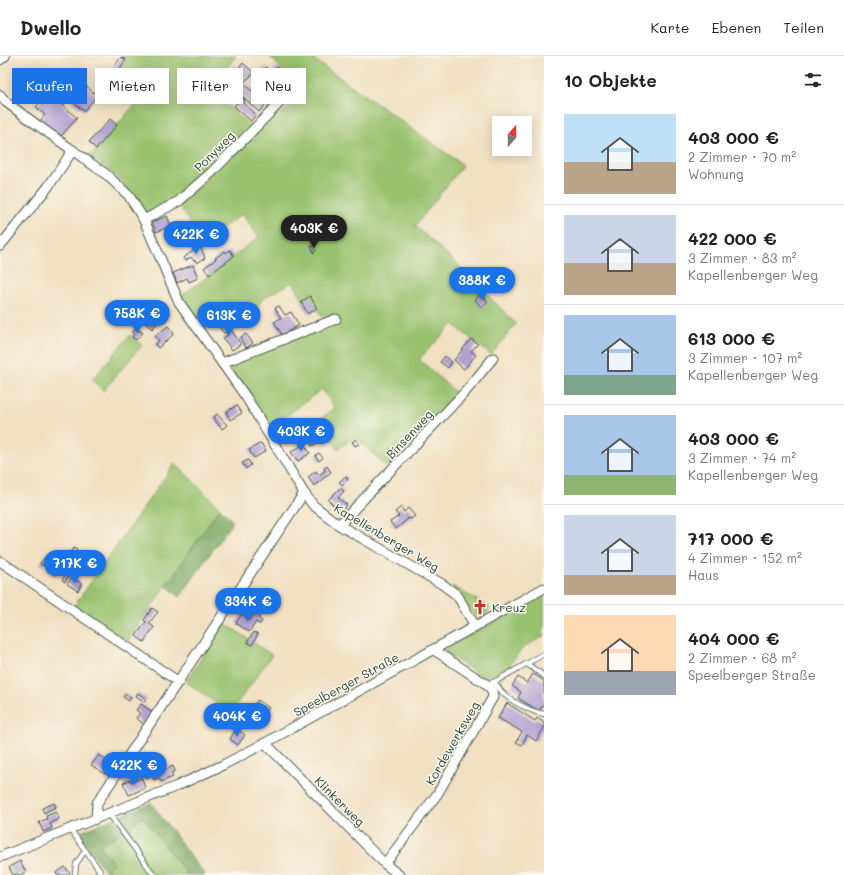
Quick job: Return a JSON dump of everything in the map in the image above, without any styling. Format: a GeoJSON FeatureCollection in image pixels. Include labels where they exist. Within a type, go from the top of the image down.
{"type":"FeatureCollection","features":[{"type":"Feature","properties":{"kind":"street"},"geometry":{"type":"LineString","coordinates":[[0,60],[5,56]]}},
{"type":"Feature","properties":{"kind":"street","name":"Kapellenberger Weg"},"geometry":{"type":"LineString","coordinates":[[0,95],[6,102],[22,114],[107,175],[129,196],[144,220],[179,302],[246,397],[304,493],[313,505],[339,525],[442,584],[457,595],[475,626]]}},
{"type":"Feature","properties":{"kind":"street","name":"Ponyweg"},"geometry":{"type":"LineString","coordinates":[[144,220],[179,201],[211,173],[278,104]]}},
{"type":"Feature","properties":{"kind":"street"},"geometry":{"type":"LineString","coordinates":[[0,246],[48,187],[73,150]]}},
{"type":"Feature","properties":{"kind":"street"},"geometry":{"type":"LineString","coordinates":[[222,363],[336,319]]}},
{"type":"Feature","properties":{"kind":"street","name":"Binsenweg"},"geometry":{"type":"LineString","coordinates":[[339,525],[466,391],[493,358]]}},
{"type":"Feature","properties":{"kind":"street"},"geometry":{"type":"LineString","coordinates":[[96,819],[97,803],[304,493]]}},
{"type":"Feature","properties":{"kind":"street"},"geometry":{"type":"LineString","coordinates":[[0,561],[179,682]]}},
{"type":"Feature","properties":{"kind":"street","name":"Speelberger Straße"},"geometry":{"type":"LineString","coordinates":[[0,857],[177,786],[223,765],[544,588]]}},
{"type":"Feature","properties":{"kind":"street"},"geometry":{"type":"LineString","coordinates":[[434,650],[490,683]]}},
{"type":"Feature","properties":{"kind":"street","name":"Kordewerksweg"},"geometry":{"type":"LineString","coordinates":[[385,864],[438,792],[493,697],[490,683]]}},
{"type":"Feature","properties":{"kind":"street","name":"Klinkerweg"},"geometry":{"type":"LineString","coordinates":[[265,743],[385,864],[399,875]]}},
{"type":"Feature","properties":{"kind":"lane"},"geometry":{"type":"LineString","coordinates":[[544,654],[490,683],[510,699],[538,713],[544,714]]}},
{"type":"Feature","properties":{"kind":"lane"},"geometry":{"type":"LineString","coordinates":[[527,664],[544,676]]}},
{"type":"Feature","properties":{"kind":"lane"},"geometry":{"type":"LineString","coordinates":[[108,814],[154,875]]}},
{"type":"Feature","properties":{"kind":"lane"},"geometry":{"type":"LineString","coordinates":[[70,829],[100,871],[96,875]]}},
{"type":"Feature","properties":{"kind":"lane"},"geometry":{"type":"LineString","coordinates":[[75,875],[76,864],[85,850]]}},
{"type":"Feature","properties":{"kind":"green space"},"geometry":{"type":"Polygon","coordinates":[[[121,56],[236,56],[226,68],[177,68],[177,104],[225,104],[252,127],[208,171],[176,200],[152,213],[142,211],[126,186],[105,167],[88,155],[94,152],[135,104],[169,104],[169,68],[120,68],[126,60],[121,56]]]}},
{"type":"Feature","properties":{"kind":"green space"},"geometry":{"type":"Polygon","coordinates":[[[270,56],[309,56],[463,165],[415,226],[452,259],[516,324],[491,355],[453,324],[419,359],[458,395],[388,468],[355,437],[338,449],[318,421],[335,408],[322,389],[269,429],[228,366],[229,363],[325,321],[310,297],[303,300],[293,282],[262,299],[254,314],[225,314],[202,329],[180,297],[259,237],[242,214],[202,243],[179,205],[275,110],[282,113],[292,104],[306,104],[306,68],[281,68],[270,56]]]}},
{"type":"Feature","properties":{"kind":"green space"},"geometry":{"type":"Polygon","coordinates":[[[130,335],[142,345],[103,391],[92,380],[130,335]]]}},
{"type":"Feature","properties":{"kind":"green space"},"geometry":{"type":"Polygon","coordinates":[[[175,463],[220,508],[127,642],[74,606],[175,463]]]}},
{"type":"Feature","properties":{"kind":"green space"},"geometry":{"type":"Polygon","coordinates":[[[220,508],[233,521],[180,597],[166,586],[220,508]]]}},
{"type":"Feature","properties":{"kind":"green space"},"geometry":{"type":"Polygon","coordinates":[[[452,586],[489,607],[488,612],[480,617],[473,614],[452,586]]]}},
{"type":"Feature","properties":{"kind":"green space"},"geometry":{"type":"Polygon","coordinates":[[[544,595],[544,636],[525,646],[513,660],[497,686],[446,653],[446,648],[544,595]]]}},
{"type":"Feature","properties":{"kind":"green space"},"geometry":{"type":"Polygon","coordinates":[[[224,623],[249,639],[247,642],[252,645],[254,643],[272,655],[230,713],[186,682],[224,623]]]}},
{"type":"Feature","properties":{"kind":"green space"},"geometry":{"type":"Polygon","coordinates":[[[151,803],[205,875],[188,875],[143,817],[100,846],[113,863],[107,869],[113,875],[108,875],[78,833],[151,803]]]}},
{"type":"Feature","properties":{"kind":"green space"},"geometry":{"type":"Polygon","coordinates":[[[143,817],[188,875],[113,875],[107,869],[113,863],[100,846],[143,817]]]}},
{"type":"Feature","properties":{"kind":"building"},"geometry":{"type":"Polygon","coordinates":[[[121,57],[126,60],[120,68],[112,68],[121,57]]]}},
{"type":"Feature","properties":{"kind":"building"},"geometry":{"type":"Polygon","coordinates":[[[243,63],[251,70],[251,76],[243,83],[243,68],[239,68],[243,63]]]}},
{"type":"Feature","properties":{"kind":"building"},"geometry":{"type":"Polygon","coordinates":[[[243,83],[251,90],[251,104],[265,105],[259,112],[243,97],[243,83]]]}},
{"type":"Feature","properties":{"kind":"building"},"geometry":{"type":"Polygon","coordinates":[[[87,87],[95,94],[95,98],[84,111],[75,104],[87,104],[87,87]]]}},
{"type":"Feature","properties":{"kind":"building"},"geometry":{"type":"Polygon","coordinates":[[[243,103],[256,115],[251,121],[234,106],[236,104],[243,103]]]}},
{"type":"Feature","properties":{"kind":"building"},"geometry":{"type":"Polygon","coordinates":[[[39,104],[63,104],[62,105],[77,118],[61,136],[40,121],[45,115],[36,107],[39,104]]]}},
{"type":"Feature","properties":{"kind":"building"},"geometry":{"type":"Polygon","coordinates":[[[110,119],[117,125],[96,149],[89,142],[110,119]]]}},
{"type":"Feature","properties":{"kind":"building"},"geometry":{"type":"Polygon","coordinates":[[[167,216],[171,226],[156,232],[152,222],[167,216]]]}},
{"type":"Feature","properties":{"kind":"building"},"geometry":{"type":"Polygon","coordinates":[[[191,234],[196,243],[189,247],[184,238],[191,234]]]}},
{"type":"Feature","properties":{"kind":"building"},"geometry":{"type":"Polygon","coordinates":[[[313,245],[316,251],[314,253],[311,246],[313,245]]]}},
{"type":"Feature","properties":{"kind":"building"},"geometry":{"type":"Polygon","coordinates":[[[200,246],[205,258],[197,263],[191,257],[185,261],[183,258],[200,246]]]}},
{"type":"Feature","properties":{"kind":"building"},"geometry":{"type":"Polygon","coordinates":[[[230,250],[234,256],[209,275],[204,268],[225,251],[226,253],[230,250]]]}},
{"type":"Feature","properties":{"kind":"building"},"geometry":{"type":"Polygon","coordinates":[[[193,265],[198,278],[189,282],[187,278],[177,283],[173,273],[193,265]]]}},
{"type":"Feature","properties":{"kind":"building"},"geometry":{"type":"Polygon","coordinates":[[[481,294],[488,302],[482,308],[475,300],[481,294]]]}},
{"type":"Feature","properties":{"kind":"building"},"geometry":{"type":"Polygon","coordinates":[[[310,296],[317,308],[308,314],[301,302],[310,296]]]}},
{"type":"Feature","properties":{"kind":"building"},"geometry":{"type":"Polygon","coordinates":[[[279,306],[285,315],[291,312],[299,325],[282,335],[274,322],[281,318],[275,308],[279,306]]]}},
{"type":"Feature","properties":{"kind":"building"},"geometry":{"type":"Polygon","coordinates":[[[154,313],[161,319],[152,329],[145,323],[154,313]]]}},
{"type":"Feature","properties":{"kind":"building"},"geometry":{"type":"Polygon","coordinates":[[[224,320],[241,344],[232,350],[223,338],[228,335],[226,332],[224,333],[222,331],[218,325],[224,320]]]}},
{"type":"Feature","properties":{"kind":"building"},"geometry":{"type":"Polygon","coordinates":[[[168,326],[174,334],[158,348],[155,344],[159,341],[155,336],[168,326]]]}},
{"type":"Feature","properties":{"kind":"building"},"geometry":{"type":"Polygon","coordinates":[[[136,328],[143,333],[136,340],[132,337],[134,334],[132,333],[136,328]]]}},
{"type":"Feature","properties":{"kind":"building"},"geometry":{"type":"Polygon","coordinates":[[[246,334],[253,343],[246,348],[240,338],[246,334]]]}},
{"type":"Feature","properties":{"kind":"building"},"geometry":{"type":"Polygon","coordinates":[[[471,339],[478,344],[471,351],[476,355],[464,369],[454,360],[471,339]]]}},
{"type":"Feature","properties":{"kind":"building"},"geometry":{"type":"Polygon","coordinates":[[[445,356],[452,362],[448,368],[440,362],[445,356]]]}},
{"type":"Feature","properties":{"kind":"building"},"geometry":{"type":"Polygon","coordinates":[[[237,405],[242,413],[230,420],[226,412],[237,405]]]}},
{"type":"Feature","properties":{"kind":"building"},"geometry":{"type":"Polygon","coordinates":[[[217,414],[227,425],[222,429],[213,418],[217,414]]]}},
{"type":"Feature","properties":{"kind":"building"},"geometry":{"type":"Polygon","coordinates":[[[284,422],[286,424],[288,423],[295,432],[299,429],[302,433],[296,437],[293,433],[285,439],[278,430],[278,427],[284,422]]]}},
{"type":"Feature","properties":{"kind":"building"},"geometry":{"type":"Polygon","coordinates":[[[321,432],[325,438],[312,446],[309,440],[321,432]]]}},
{"type":"Feature","properties":{"kind":"building"},"geometry":{"type":"Polygon","coordinates":[[[356,439],[359,444],[355,446],[352,442],[356,439]]]}},
{"type":"Feature","properties":{"kind":"building"},"geometry":{"type":"Polygon","coordinates":[[[261,443],[266,451],[254,458],[249,450],[261,443]]]}},
{"type":"Feature","properties":{"kind":"building"},"geometry":{"type":"Polygon","coordinates":[[[304,444],[310,453],[298,461],[291,452],[304,444]]]}},
{"type":"Feature","properties":{"kind":"building"},"geometry":{"type":"Polygon","coordinates":[[[319,453],[323,458],[319,461],[315,456],[319,453]]]}},
{"type":"Feature","properties":{"kind":"building"},"geometry":{"type":"Polygon","coordinates":[[[248,460],[251,465],[246,469],[242,463],[248,460]]]}},
{"type":"Feature","properties":{"kind":"building"},"geometry":{"type":"Polygon","coordinates":[[[327,466],[331,472],[314,486],[308,477],[316,471],[319,475],[325,471],[324,469],[327,466]]]}},
{"type":"Feature","properties":{"kind":"building"},"geometry":{"type":"Polygon","coordinates":[[[346,476],[348,479],[342,485],[339,482],[346,476]]]}},
{"type":"Feature","properties":{"kind":"building"},"geometry":{"type":"Polygon","coordinates":[[[340,488],[344,491],[338,498],[347,505],[341,512],[328,500],[340,488]]]}},
{"type":"Feature","properties":{"kind":"building"},"geometry":{"type":"Polygon","coordinates":[[[401,507],[404,512],[408,508],[415,516],[411,519],[409,518],[396,529],[390,522],[399,516],[395,512],[401,507]]]}},
{"type":"Feature","properties":{"kind":"building"},"geometry":{"type":"Polygon","coordinates":[[[74,548],[77,550],[73,556],[70,552],[74,548]]]}},
{"type":"Feature","properties":{"kind":"building"},"geometry":{"type":"Polygon","coordinates":[[[58,554],[61,556],[63,554],[69,557],[55,575],[47,569],[58,554]]]}},
{"type":"Feature","properties":{"kind":"building"},"geometry":{"type":"Polygon","coordinates":[[[44,558],[47,560],[43,566],[40,563],[44,558]]]}},
{"type":"Feature","properties":{"kind":"building"},"geometry":{"type":"Polygon","coordinates":[[[66,574],[69,576],[65,582],[62,580],[66,574]]]}},
{"type":"Feature","properties":{"kind":"building"},"geometry":{"type":"Polygon","coordinates":[[[72,577],[82,584],[78,591],[67,584],[72,577]]]}},
{"type":"Feature","properties":{"kind":"building"},"geometry":{"type":"Polygon","coordinates":[[[152,608],[158,612],[149,623],[154,627],[144,642],[136,636],[146,622],[144,620],[152,608]]]}},
{"type":"Feature","properties":{"kind":"building"},"geometry":{"type":"Polygon","coordinates":[[[255,613],[260,616],[258,618],[262,621],[260,624],[256,622],[249,632],[236,623],[242,614],[251,620],[255,613]]]}},
{"type":"Feature","properties":{"kind":"building"},"geometry":{"type":"Polygon","coordinates":[[[254,632],[258,634],[252,645],[247,642],[254,632]]]}},
{"type":"Feature","properties":{"kind":"building"},"geometry":{"type":"Polygon","coordinates":[[[533,674],[544,681],[544,706],[543,705],[539,711],[518,698],[521,692],[512,686],[518,677],[527,683],[533,674]]]}},
{"type":"Feature","properties":{"kind":"building"},"geometry":{"type":"Polygon","coordinates":[[[138,693],[146,699],[145,702],[136,696],[138,693]]]}},
{"type":"Feature","properties":{"kind":"building"},"geometry":{"type":"Polygon","coordinates":[[[125,694],[131,698],[129,701],[123,697],[125,694]]]}},
{"type":"Feature","properties":{"kind":"building"},"geometry":{"type":"Polygon","coordinates":[[[258,700],[269,708],[259,720],[252,714],[258,707],[255,704],[258,700]]]}},
{"type":"Feature","properties":{"kind":"building"},"geometry":{"type":"Polygon","coordinates":[[[507,703],[535,721],[537,718],[544,723],[544,728],[536,741],[527,735],[522,745],[516,742],[522,732],[498,718],[507,703]]]}},
{"type":"Feature","properties":{"kind":"building"},"geometry":{"type":"Polygon","coordinates":[[[141,704],[154,713],[145,725],[136,718],[140,713],[136,710],[141,704]]]}},
{"type":"Feature","properties":{"kind":"building"},"geometry":{"type":"Polygon","coordinates":[[[239,720],[245,724],[243,728],[239,725],[236,729],[234,728],[239,720]]]}},
{"type":"Feature","properties":{"kind":"building"},"geometry":{"type":"Polygon","coordinates":[[[236,729],[245,735],[238,745],[230,739],[236,729]]]}},
{"type":"Feature","properties":{"kind":"building"},"geometry":{"type":"Polygon","coordinates":[[[99,755],[106,760],[104,763],[109,767],[105,774],[91,765],[99,755]]]}},
{"type":"Feature","properties":{"kind":"building"},"geometry":{"type":"Polygon","coordinates":[[[173,766],[175,771],[171,773],[173,777],[161,782],[159,778],[154,780],[152,776],[173,766]]]}},
{"type":"Feature","properties":{"kind":"building"},"geometry":{"type":"Polygon","coordinates":[[[146,767],[150,777],[147,779],[143,769],[146,767]]]}},
{"type":"Feature","properties":{"kind":"building"},"geometry":{"type":"Polygon","coordinates":[[[142,778],[145,788],[129,795],[123,783],[142,778]]]}},
{"type":"Feature","properties":{"kind":"building"},"geometry":{"type":"Polygon","coordinates":[[[54,803],[56,807],[44,813],[42,808],[54,803]]]}},
{"type":"Feature","properties":{"kind":"building"},"geometry":{"type":"Polygon","coordinates":[[[56,812],[59,819],[50,823],[52,828],[43,832],[39,822],[47,819],[46,816],[56,812]]]}},
{"type":"Feature","properties":{"kind":"building"},"geometry":{"type":"Polygon","coordinates":[[[20,861],[26,872],[20,875],[13,875],[9,867],[20,861]]]}},
{"type":"Feature","properties":{"kind":"building"},"geometry":{"type":"Polygon","coordinates":[[[65,867],[71,875],[57,875],[56,873],[65,867]]]}},
{"type":"Feature","properties":{"kind":"place","name":"Kreuz"},"geometry":{"type":"Point","coordinates":[480,607]}}]}
